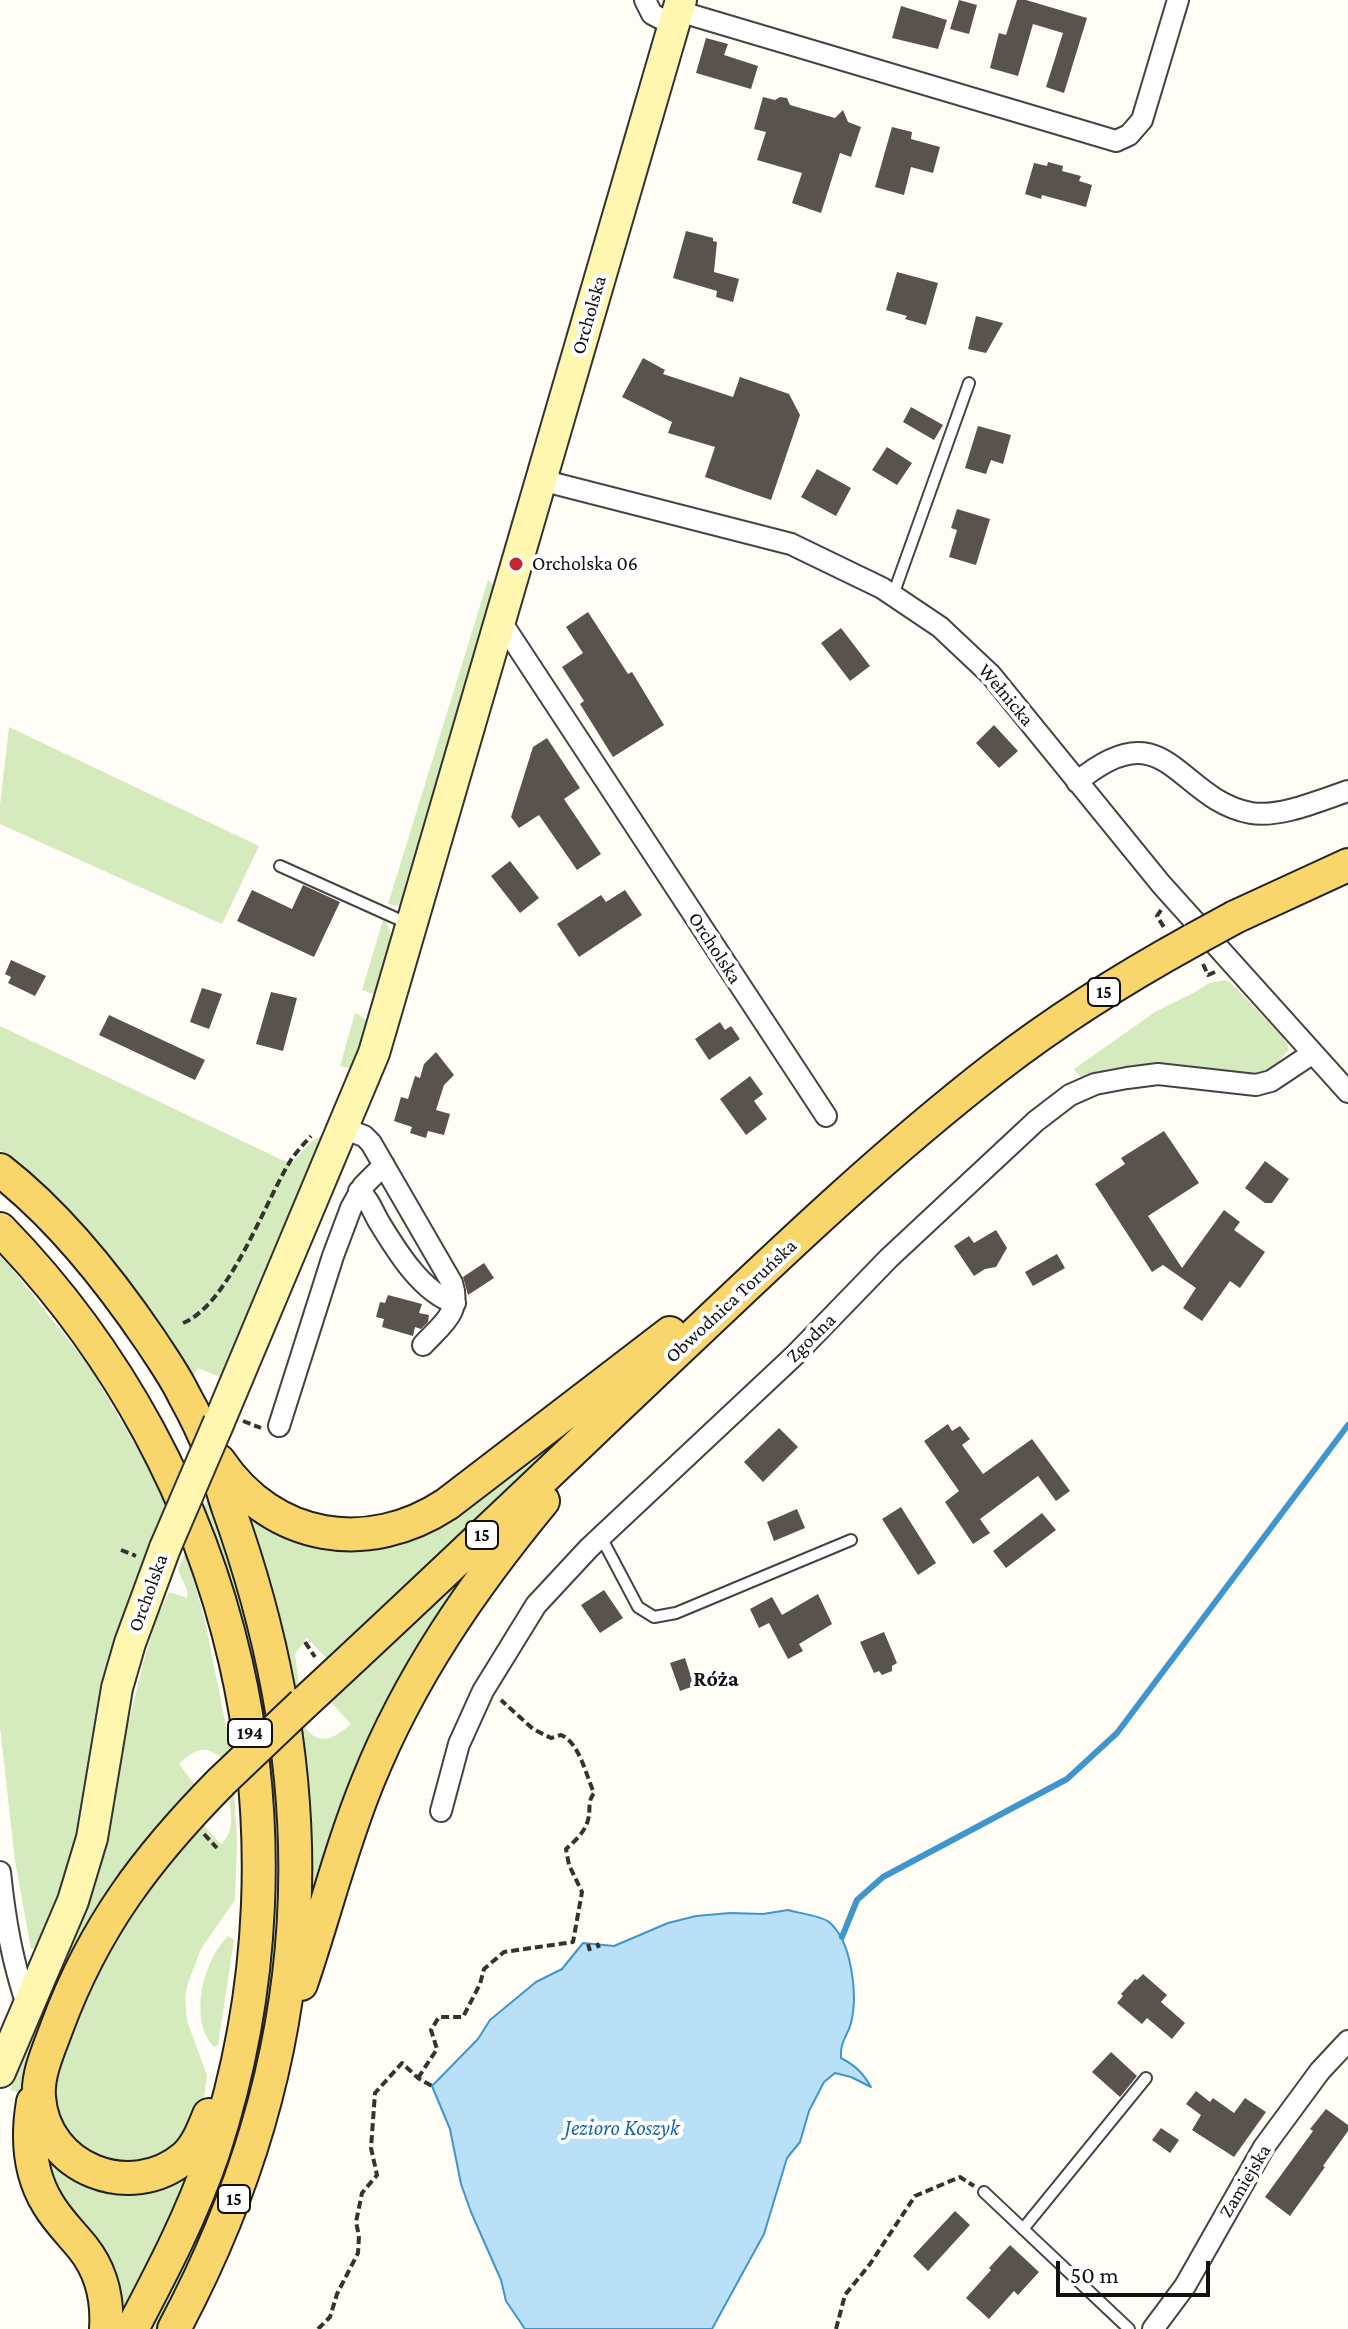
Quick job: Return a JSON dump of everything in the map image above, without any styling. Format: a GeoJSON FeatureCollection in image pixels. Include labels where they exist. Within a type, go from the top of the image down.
{"type":"FeatureCollection","features":[{"type":"Feature","properties":{"kind":"main road","name":"15"},"geometry":{"type":"LineString","coordinates":[[1180,936],[1235,917],[1348,865]]}},
{"type":"Feature","properties":{"kind":"main road","name":"Obwodnica Toruńska"},"geometry":{"type":"LineString","coordinates":[[42,2072],[80,1970],[114,1909],[160,1847],[221,1782],[789,1246],[875,1169],[996,1068],[1180,936]]}},
{"type":"Feature","properties":{"kind":"main road","name":"194"},"geometry":{"type":"LineString","coordinates":[[0,1170],[51,1217],[122,1301],[171,1372],[219,1423],[210,1451],[267,1631],[291,1767],[296,1854],[295,1922],[275,2063]]}},
{"type":"Feature","properties":{"kind":"main road","name":"194"},"geometry":{"type":"LineString","coordinates":[[0,1229],[78,1320],[138,1412],[175,1482],[217,1590],[240,1679],[250,1737],[259,1838],[259,1891],[257,1942],[240,2049],[212,2155],[175,2246],[132,2329]]}},
{"type":"Feature","properties":{"kind":"main road"},"geometry":{"type":"LineString","coordinates":[[219,1423],[219,1461],[236,1482],[284,1519],[319,1532],[340,1535],[371,1534],[400,1528],[429,1515],[454,1498],[789,1246]]}},
{"type":"Feature","properties":{"kind":"main road","name":"15"},"geometry":{"type":"LineString","coordinates":[[174,2329],[210,2258],[231,2207],[353,1821],[386,1739],[415,1682],[458,1612],[504,1548],[612,1416],[661,1366]]}},
{"type":"Feature","properties":{"kind":"main road"},"geometry":{"type":"LineString","coordinates":[[42,2072],[39,2097],[43,2118],[54,2140],[73,2160],[100,2175],[120,2178],[140,2178],[162,2172],[186,2156],[201,2133],[250,1995]]}},
{"type":"Feature","properties":{"kind":"main road","name":"15"},"geometry":{"type":"LineString","coordinates":[[42,2072],[33,2096],[30,2129],[35,2173],[47,2203],[98,2272],[107,2306],[106,2329]]}},
{"type":"Feature","properties":{"kind":"street"},"geometry":{"type":"LineString","coordinates":[[645,0],[652,14],[677,12],[1116,141],[1129,135],[1142,120],[1178,0]]}},
{"type":"Feature","properties":{"kind":"street","name":"Orcholska"},"geometry":{"type":"LineString","coordinates":[[0,2072],[73,1901],[92,1838],[117,1688],[130,1643],[165,1548],[219,1423],[330,1128],[374,1053],[677,12]]}},
{"type":"Feature","properties":{"kind":"street","name":"Wełnicka"},"geometry":{"type":"LineString","coordinates":[[541,480],[791,544],[893,595],[940,627],[991,675],[1161,884],[1348,1092]]}},
{"type":"Feature","properties":{"kind":"street","name":"Orcholska"},"geometry":{"type":"LineString","coordinates":[[500,620],[826,1116]]}},
{"type":"Feature","properties":{"kind":"street"},"geometry":{"type":"LineString","coordinates":[[1077,782],[1103,762],[1129,752],[1160,759],[1234,808],[1255,814],[1288,810],[1348,791]]}},
{"type":"Feature","properties":{"kind":"street","name":"Zgodna"},"geometry":{"type":"LineString","coordinates":[[441,1811],[459,1744],[483,1691],[536,1605],[601,1537],[795,1355],[900,1248],[1036,1121],[1070,1095],[1095,1084],[1158,1074],[1256,1085],[1271,1081],[1313,1053]]}},
{"type":"Feature","properties":{"kind":"street"},"geometry":{"type":"LineString","coordinates":[[330,1128],[368,1139],[452,1283],[455,1303],[450,1316],[423,1345]]}},
{"type":"Feature","properties":{"kind":"street"},"geometry":{"type":"LineString","coordinates":[[272,1428],[351,1208],[359,1191],[384,1165]]}},
{"type":"Feature","properties":{"kind":"street"},"geometry":{"type":"LineString","coordinates":[[359,1191],[409,1267],[440,1296],[455,1303]]}},
{"type":"Feature","properties":{"kind":"street"},"geometry":{"type":"LineString","coordinates":[[0,1872],[6,1931],[28,2008]]}},
{"type":"Feature","properties":{"kind":"street","name":"Zamiejska"},"geometry":{"type":"LineString","coordinates":[[1153,2329],[1185,2286],[1264,2147],[1320,2071],[1348,2041]]}},
{"type":"Feature","properties":{"kind":"lane"},"geometry":{"type":"LineString","coordinates":[[893,595],[969,383]]}},
{"type":"Feature","properties":{"kind":"lane"},"geometry":{"type":"LineString","coordinates":[[280,866],[411,925]]}},
{"type":"Feature","properties":{"kind":"lane"},"geometry":{"type":"LineString","coordinates":[[601,1537],[638,1607],[654,1617],[676,1613],[851,1540]]}},
{"type":"Feature","properties":{"kind":"lane"},"geometry":{"type":"LineString","coordinates":[[1023,2229],[1146,2078]]}},
{"type":"Feature","properties":{"kind":"lane"},"geometry":{"type":"LineString","coordinates":[[984,2192],[1129,2329]]}},
{"type":"Feature","properties":{"kind":"path"},"geometry":{"type":"LineString","coordinates":[[1165,907],[1157,916],[1180,936]]}},
{"type":"Feature","properties":{"kind":"path"},"geometry":{"type":"LineString","coordinates":[[183,1323],[194,1319],[208,1306],[241,1258],[289,1162],[330,1128]]}},
{"type":"Feature","properties":{"kind":"path"},"geometry":{"type":"LineString","coordinates":[[219,1423],[272,1428]]}},
{"type":"Feature","properties":{"kind":"path"},"geometry":{"type":"LineString","coordinates":[[305,1642],[320,1663]]}},
{"type":"Feature","properties":{"kind":"path"},"geometry":{"type":"LineString","coordinates":[[418,2078],[437,2049],[431,2030],[439,2017],[463,2017],[484,1969],[504,1952],[573,1942],[579,1916],[582,1892],[569,1865],[566,1849],[581,1835],[588,1822],[590,1798],[594,1793],[578,1752],[569,1738],[561,1735],[551,1738],[533,1729],[502,1700],[483,1691]]}},
{"type":"Feature","properties":{"kind":"path"},"geometry":{"type":"LineString","coordinates":[[200,1829],[217,1848]]}},
{"type":"Feature","properties":{"kind":"path"},"geometry":{"type":"LineString","coordinates":[[588,1944],[590,1951]]}},
{"type":"Feature","properties":{"kind":"path"},"geometry":{"type":"LineString","coordinates":[[318,2329],[330,2317],[337,2294],[358,2253],[356,2222],[362,2193],[377,2175],[371,2148],[375,2093],[402,2063],[432,2086]]}},
{"type":"Feature","properties":{"kind":"path"},"geometry":{"type":"LineString","coordinates":[[836,2329],[845,2295],[870,2264],[915,2196],[960,2177],[984,2192]]}},
{"type":"Feature","properties":{"kind":"green space"},"geometry":{"type":"Polygon","coordinates":[[[488,580],[493,585],[493,591],[406,902],[398,906],[388,904],[488,580]]]}},
{"type":"Feature","properties":{"kind":"green space"},"geometry":{"type":"Polygon","coordinates":[[[9,727],[259,846],[222,924],[0,824],[9,727]]]}},
{"type":"Feature","properties":{"kind":"green space"},"geometry":{"type":"Polygon","coordinates":[[[384,917],[393,944],[378,996],[362,990],[384,917]]]}},
{"type":"Feature","properties":{"kind":"green space"},"geometry":{"type":"Polygon","coordinates":[[[1225,980],[1282,1036],[1289,1049],[1269,1069],[1241,1074],[1168,1066],[1131,1070],[1083,1081],[1074,1069],[1155,1012],[1209,983],[1225,980]]]}},
{"type":"Feature","properties":{"kind":"green space"},"geometry":{"type":"Polygon","coordinates":[[[355,1013],[372,1023],[354,1069],[340,1066],[355,1013]]]}},
{"type":"Feature","properties":{"kind":"green space"},"geometry":{"type":"Polygon","coordinates":[[[0,1026],[282,1160],[293,1163],[307,1145],[327,1133],[220,1377],[198,1368],[190,1381],[55,1201],[0,1150],[0,1026]]]}},
{"type":"Feature","properties":{"kind":"green space"},"geometry":{"type":"Polygon","coordinates":[[[0,1254],[89,1366],[156,1481],[171,1500],[85,1828],[42,1947],[31,1949],[15,1861],[0,1727],[0,1254]]]}},
{"type":"Feature","properties":{"kind":"green space"},"geometry":{"type":"Polygon","coordinates":[[[618,1386],[330,1662],[307,1638],[295,1654],[299,1687],[295,1691],[266,1580],[239,1504],[351,1546],[618,1386]]]}},
{"type":"Feature","properties":{"kind":"green space"},"geometry":{"type":"Polygon","coordinates":[[[208,1498],[234,1566],[271,1713],[262,1721],[248,1653],[202,1513],[208,1498]]]}},
{"type":"Feature","properties":{"kind":"green space"},"geometry":{"type":"Polygon","coordinates":[[[490,1545],[313,1897],[309,1893],[309,1820],[300,1729],[304,1726],[321,1739],[339,1733],[351,1724],[328,1699],[490,1545]]]}},
{"type":"Feature","properties":{"kind":"green space"},"geometry":{"type":"Polygon","coordinates":[[[186,1551],[205,1621],[231,1751],[222,1758],[210,1751],[200,1750],[179,1764],[196,1786],[143,1845],[107,1894],[35,2046],[22,2093],[10,2090],[93,1888],[108,1843],[124,1740],[157,1618],[169,1592],[187,1598],[187,1590],[178,1570],[186,1551]]]}},
{"type":"Feature","properties":{"kind":"green space"},"geometry":{"type":"Polygon","coordinates":[[[276,1752],[282,1908],[266,2040],[224,2190],[160,2329],[147,2329],[208,2201],[267,1761],[276,1752]]]}},
{"type":"Feature","properties":{"kind":"green space"},"geometry":{"type":"Polygon","coordinates":[[[234,1791],[237,1842],[235,1900],[201,1949],[185,1997],[187,2021],[207,2075],[203,2107],[175,2150],[130,2168],[78,2149],[55,2113],[54,2079],[84,1996],[133,1906],[197,1829],[204,1826],[221,1844],[231,1822],[229,1797],[234,1791]]]}},
{"type":"Feature","properties":{"kind":"green space"},"geometry":{"type":"Polygon","coordinates":[[[228,1936],[234,1940],[218,2045],[214,2047],[202,2021],[202,1990],[212,1960],[228,1936]]]}},
{"type":"Feature","properties":{"kind":"green space"},"geometry":{"type":"Polygon","coordinates":[[[48,2158],[77,2181],[104,2192],[131,2194],[159,2188],[185,2177],[189,2180],[124,2317],[60,2198],[45,2159],[48,2158]]]}},
{"type":"Feature","properties":{"kind":"water","name":"Jezioro Koszyk"},"geometry":{"type":"Polygon","coordinates":[[[788,1910],[826,1920],[843,1942],[851,1969],[854,1998],[841,2058],[859,2070],[871,2087],[835,2073],[824,2082],[809,2111],[800,2142],[787,2158],[764,2234],[712,2329],[525,2329],[506,2301],[501,2280],[471,2212],[461,2184],[450,2129],[432,2086],[478,2039],[490,2020],[536,1982],[562,1969],[583,1943],[614,1946],[668,1923],[696,1916],[788,1910]]]}},
{"type":"Feature","properties":{"kind":"building"},"geometry":{"type":"Polygon","coordinates":[[[959,0],[977,5],[969,34],[950,29],[959,0]]]}},
{"type":"Feature","properties":{"kind":"building"},"geometry":{"type":"Polygon","coordinates":[[[1017,0],[1087,18],[1064,93],[1046,87],[1063,33],[1033,24],[1018,76],[990,68],[999,33],[1006,35],[1017,0]]]}},
{"type":"Feature","properties":{"kind":"building"},"geometry":{"type":"Polygon","coordinates":[[[901,6],[947,20],[938,49],[892,38],[901,6]]]}},
{"type":"Feature","properties":{"kind":"building"},"geometry":{"type":"Polygon","coordinates":[[[706,38],[728,44],[724,55],[758,66],[751,89],[696,73],[706,38]]]}},
{"type":"Feature","properties":{"kind":"building"},"geometry":{"type":"Polygon","coordinates":[[[763,97],[775,100],[787,98],[790,105],[835,118],[843,110],[848,122],[861,127],[851,157],[840,153],[821,213],[792,203],[802,173],[757,160],[766,132],[754,129],[763,97]]]}},
{"type":"Feature","properties":{"kind":"building"},"geometry":{"type":"Polygon","coordinates":[[[892,127],[912,132],[911,139],[940,147],[933,173],[911,167],[904,195],[875,187],[892,127]]]}},
{"type":"Feature","properties":{"kind":"building"},"geometry":{"type":"Polygon","coordinates":[[[1048,162],[1063,166],[1062,171],[1081,176],[1079,181],[1092,185],[1086,207],[1042,195],[1041,199],[1025,194],[1034,163],[1047,166],[1048,162]]]}},
{"type":"Feature","properties":{"kind":"building"},"geometry":{"type":"Polygon","coordinates":[[[686,231],[713,238],[717,242],[714,272],[739,279],[733,302],[716,297],[717,291],[673,278],[686,231]]]}},
{"type":"Feature","properties":{"kind":"building"},"geometry":{"type":"Polygon","coordinates":[[[897,272],[938,283],[926,325],[886,310],[897,272]]]}},
{"type":"Feature","properties":{"kind":"building"},"geometry":{"type":"Polygon","coordinates":[[[976,316],[1003,323],[986,353],[968,349],[976,316]]]}},
{"type":"Feature","properties":{"kind":"building"},"geometry":{"type":"Polygon","coordinates":[[[643,358],[665,370],[663,374],[733,397],[740,377],[789,394],[800,415],[771,500],[705,477],[715,447],[668,433],[672,422],[622,397],[643,358]]]}},
{"type":"Feature","properties":{"kind":"building"},"geometry":{"type":"Polygon","coordinates":[[[911,407],[943,425],[934,440],[903,422],[911,407]]]}},
{"type":"Feature","properties":{"kind":"building"},"geometry":{"type":"Polygon","coordinates":[[[978,426],[1011,435],[1003,464],[991,460],[986,474],[965,468],[978,426]]]}},
{"type":"Feature","properties":{"kind":"building"},"geometry":{"type":"Polygon","coordinates":[[[887,447],[912,463],[897,485],[872,470],[887,447]]]}},
{"type":"Feature","properties":{"kind":"building"},"geometry":{"type":"Polygon","coordinates":[[[817,469],[851,488],[836,516],[801,497],[817,469]]]}},
{"type":"Feature","properties":{"kind":"building"},"geometry":{"type":"Polygon","coordinates":[[[957,509],[990,519],[976,565],[949,557],[957,530],[951,528],[957,509]]]}},
{"type":"Feature","properties":{"kind":"building"},"geometry":{"type":"Polygon","coordinates":[[[588,612],[628,674],[632,672],[664,725],[613,757],[580,704],[584,701],[562,667],[583,653],[566,627],[588,612]]]}},
{"type":"Feature","properties":{"kind":"building"},"geometry":{"type":"Polygon","coordinates":[[[841,628],[870,666],[850,681],[821,643],[841,628]]]}},
{"type":"Feature","properties":{"kind":"building"},"geometry":{"type":"Polygon","coordinates":[[[994,725],[1018,751],[999,768],[976,743],[994,725]]]}},
{"type":"Feature","properties":{"kind":"building"},"geometry":{"type":"Polygon","coordinates":[[[547,738],[580,788],[564,799],[601,854],[577,870],[539,815],[519,828],[511,817],[533,747],[547,738]]]}},
{"type":"Feature","properties":{"kind":"building"},"geometry":{"type":"Polygon","coordinates":[[[510,861],[539,898],[520,913],[491,876],[510,861]]]}},
{"type":"Feature","properties":{"kind":"building"},"geometry":{"type":"Polygon","coordinates":[[[303,885],[340,902],[314,957],[237,921],[252,890],[292,909],[303,885]]]}},
{"type":"Feature","properties":{"kind":"building"},"geometry":{"type":"Polygon","coordinates":[[[625,890],[642,915],[579,957],[557,924],[601,895],[606,902],[625,890]]]}},
{"type":"Feature","properties":{"kind":"building"},"geometry":{"type":"Polygon","coordinates":[[[11,960],[46,976],[35,996],[8,983],[11,977],[5,974],[11,960]]]}},
{"type":"Feature","properties":{"kind":"building"},"geometry":{"type":"Polygon","coordinates":[[[202,988],[222,994],[209,1029],[190,1022],[202,988]]]}},
{"type":"Feature","properties":{"kind":"building"},"geometry":{"type":"Polygon","coordinates":[[[271,992],[297,998],[283,1051],[256,1044],[271,992]]]}},
{"type":"Feature","properties":{"kind":"building"},"geometry":{"type":"Polygon","coordinates":[[[109,1015],[205,1060],[195,1080],[99,1035],[109,1015]]]}},
{"type":"Feature","properties":{"kind":"building"},"geometry":{"type":"Polygon","coordinates":[[[720,1022],[725,1030],[731,1026],[740,1039],[709,1060],[695,1039],[720,1022]]]}},
{"type":"Feature","properties":{"kind":"building"},"geometry":{"type":"Polygon","coordinates":[[[436,1052],[454,1075],[444,1085],[436,1110],[450,1114],[444,1135],[428,1131],[426,1138],[410,1133],[412,1127],[394,1121],[401,1097],[408,1099],[415,1076],[420,1078],[424,1064],[436,1052]]]}},
{"type":"Feature","properties":{"kind":"building"},"geometry":{"type":"Polygon","coordinates":[[[750,1076],[763,1094],[754,1101],[767,1119],[746,1135],[720,1099],[750,1076]]]}},
{"type":"Feature","properties":{"kind":"building"},"geometry":{"type":"Polygon","coordinates":[[[1164,1131],[1199,1183],[1148,1216],[1182,1268],[1224,1210],[1240,1222],[1234,1230],[1265,1252],[1240,1288],[1230,1281],[1202,1321],[1183,1308],[1196,1288],[1163,1265],[1152,1272],[1095,1184],[1125,1164],[1121,1158],[1164,1131]]]}},
{"type":"Feature","properties":{"kind":"building"},"geometry":{"type":"Polygon","coordinates":[[[1265,1161],[1289,1179],[1272,1203],[1265,1203],[1245,1188],[1265,1161]]]}},
{"type":"Feature","properties":{"kind":"building"},"geometry":{"type":"Polygon","coordinates":[[[996,1230],[1007,1248],[996,1267],[974,1276],[954,1246],[969,1236],[974,1243],[996,1230]]]}},
{"type":"Feature","properties":{"kind":"building"},"geometry":{"type":"Polygon","coordinates":[[[1057,1254],[1065,1268],[1033,1286],[1025,1272],[1057,1254]]]}},
{"type":"Feature","properties":{"kind":"building"},"geometry":{"type":"Polygon","coordinates":[[[484,1263],[494,1278],[468,1295],[463,1277],[484,1263]]]}},
{"type":"Feature","properties":{"kind":"building"},"geometry":{"type":"Polygon","coordinates":[[[388,1295],[422,1304],[419,1313],[429,1315],[428,1322],[421,1329],[415,1327],[413,1336],[382,1327],[384,1319],[376,1317],[380,1302],[385,1303],[388,1295]]]}},
{"type":"Feature","properties":{"kind":"building"},"geometry":{"type":"Polygon","coordinates":[[[948,1424],[952,1431],[960,1426],[970,1439],[962,1445],[983,1474],[1032,1439],[1070,1491],[1056,1501],[1038,1476],[980,1519],[990,1533],[973,1544],[945,1502],[959,1491],[924,1441],[948,1424]]]}},
{"type":"Feature","properties":{"kind":"building"},"geometry":{"type":"Polygon","coordinates":[[[779,1428],[798,1447],[763,1482],[744,1462],[779,1428]]]}},
{"type":"Feature","properties":{"kind":"building"},"geometry":{"type":"Polygon","coordinates":[[[901,1507],[936,1563],[918,1575],[882,1519],[901,1507]]]}},
{"type":"Feature","properties":{"kind":"building"},"geometry":{"type":"Polygon","coordinates":[[[797,1509],[805,1528],[774,1541],[767,1522],[797,1509]]]}},
{"type":"Feature","properties":{"kind":"building"},"geometry":{"type":"Polygon","coordinates":[[[1042,1513],[1056,1530],[1006,1568],[993,1551],[1042,1513]]]}},
{"type":"Feature","properties":{"kind":"building"},"geometry":{"type":"Polygon","coordinates":[[[604,1590],[623,1618],[600,1633],[581,1605],[604,1590]]]}},
{"type":"Feature","properties":{"kind":"building"},"geometry":{"type":"Polygon","coordinates":[[[818,1594],[832,1624],[799,1644],[803,1651],[788,1659],[769,1623],[759,1628],[750,1609],[772,1597],[782,1615],[818,1594]]]}},
{"type":"Feature","properties":{"kind":"building"},"geometry":{"type":"Polygon","coordinates":[[[884,1632],[897,1663],[892,1666],[892,1671],[882,1675],[879,1671],[874,1673],[860,1642],[884,1632]]]}},
{"type":"Feature","properties":{"kind":"building"},"geometry":{"type":"Polygon","coordinates":[[[685,1658],[694,1686],[680,1691],[670,1663],[685,1658]]]}},
{"type":"Feature","properties":{"kind":"building"},"geometry":{"type":"Polygon","coordinates":[[[1143,1974],[1167,1995],[1161,2002],[1185,2023],[1172,2039],[1147,2018],[1142,2024],[1117,2003],[1123,1996],[1121,1994],[1143,1974]]]}},
{"type":"Feature","properties":{"kind":"building"},"geometry":{"type":"Polygon","coordinates":[[[1111,2052],[1137,2076],[1120,2097],[1092,2072],[1111,2052]]]}},
{"type":"Feature","properties":{"kind":"building"},"geometry":{"type":"Polygon","coordinates":[[[1196,2091],[1210,2102],[1213,2098],[1234,2113],[1245,2098],[1266,2112],[1234,2157],[1192,2130],[1201,2115],[1186,2104],[1196,2091]]]}},
{"type":"Feature","properties":{"kind":"building"},"geometry":{"type":"Polygon","coordinates":[[[1326,2109],[1348,2125],[1348,2131],[1290,2216],[1265,2197],[1326,2109]]]}},
{"type":"Feature","properties":{"kind":"building"},"geometry":{"type":"Polygon","coordinates":[[[1161,2128],[1179,2140],[1170,2153],[1152,2140],[1161,2128]]]}},
{"type":"Feature","properties":{"kind":"building"},"geometry":{"type":"Polygon","coordinates":[[[955,2211],[970,2225],[928,2271],[913,2256],[955,2211]]]}},
{"type":"Feature","properties":{"kind":"building"},"geometry":{"type":"Polygon","coordinates":[[[1010,2245],[1039,2272],[1018,2295],[1014,2291],[989,2319],[966,2298],[1010,2245]]]}},
{"type":"Feature","properties":{"kind":"waterway"},"geometry":{"type":"LineString","coordinates":[[842,1937],[857,1900],[883,1877],[1067,1779],[1117,1733],[1348,1425]]}},
{"type":"Feature","properties":{"kind":"place","name":"Orcholska 06"},"geometry":{"type":"Point","coordinates":[516,564]}},
{"type":"Feature","properties":{"kind":"district","name":"Róża"},"geometry":{"type":"Point","coordinates":[716,1679]}}]}
